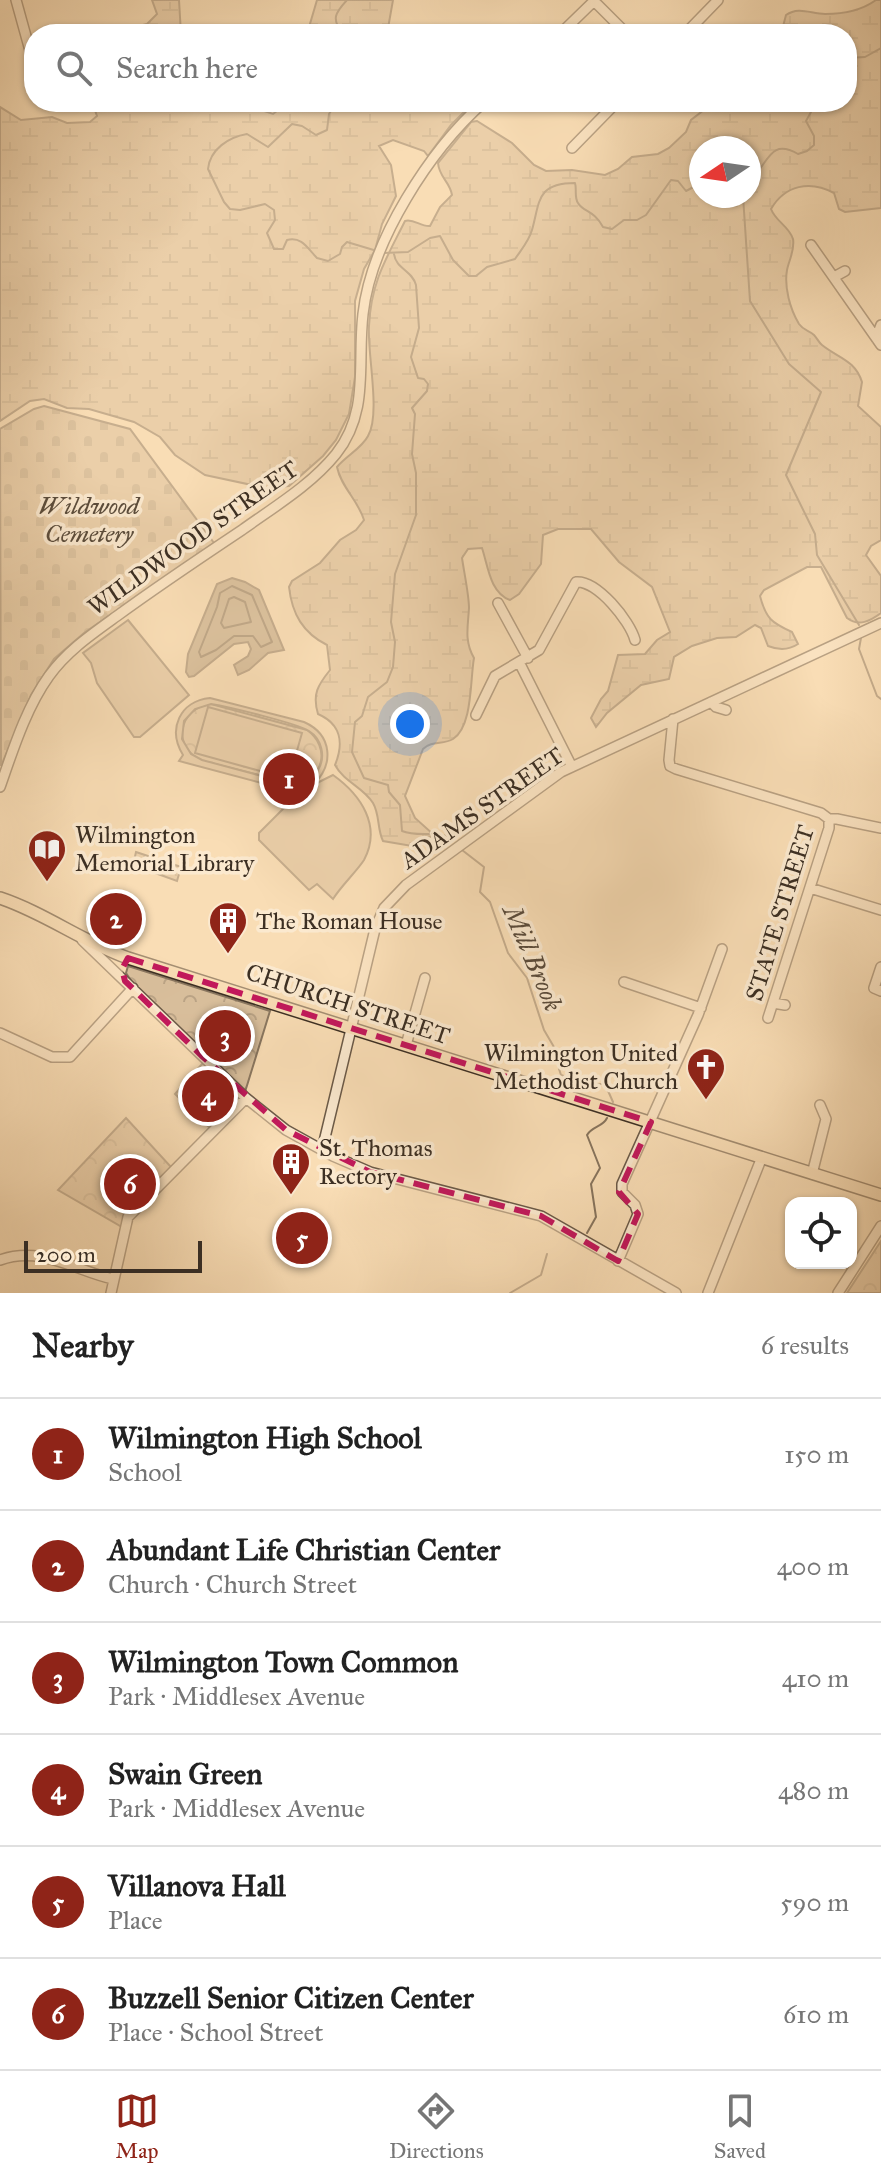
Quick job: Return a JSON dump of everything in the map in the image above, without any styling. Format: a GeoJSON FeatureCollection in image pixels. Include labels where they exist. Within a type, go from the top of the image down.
{"type":"FeatureCollection","features":[{"type":"Feature","properties":{"kind":"main road","name":"CHURCH STREET"},"geometry":{"type":"LineString","coordinates":[[0,898],[128,958],[881,1195]]}},
{"type":"Feature","properties":{"kind":"street"},"geometry":{"type":"LineString","coordinates":[[16,0],[24,29]]}},
{"type":"Feature","properties":{"kind":"street"},"geometry":{"type":"LineString","coordinates":[[570,24],[594,0],[617,24]]}},
{"type":"Feature","properties":{"kind":"street"},"geometry":{"type":"LineString","coordinates":[[695,24],[718,0]]}},
{"type":"Feature","properties":{"kind":"street","name":"WILDWOOD STREET"},"geometry":{"type":"LineString","coordinates":[[0,787],[38,694],[59,662],[139,600],[284,500],[316,475],[335,455],[350,432],[358,411],[362,383],[363,312],[376,258],[441,148],[473,112]]}},
{"type":"Feature","properties":{"kind":"street"},"geometry":{"type":"LineString","coordinates":[[572,148],[607,112]]}},
{"type":"Feature","properties":{"kind":"street"},"geometry":{"type":"LineString","coordinates":[[811,245],[879,342]]}},
{"type":"Feature","properties":{"kind":"street"},"geometry":{"type":"LineString","coordinates":[[834,277],[845,271]]}},
{"type":"Feature","properties":{"kind":"street"},"geometry":{"type":"LineString","coordinates":[[879,342],[881,325]]}},
{"type":"Feature","properties":{"kind":"street"},"geometry":{"type":"LineString","coordinates":[[476,715],[492,680],[500,672],[539,650],[573,584],[580,581],[616,608],[631,628],[635,640]]}},
{"type":"Feature","properties":{"kind":"street"},"geometry":{"type":"LineString","coordinates":[[498,603],[572,767]]}},
{"type":"Feature","properties":{"kind":"street","name":"ADAMS STREET"},"geometry":{"type":"LineString","coordinates":[[322,1150],[375,929],[387,904],[425,871],[572,767],[881,623]]}},
{"type":"Feature","properties":{"kind":"street"},"geometry":{"type":"LineString","coordinates":[[711,702],[726,710]]}},
{"type":"Feature","properties":{"kind":"street"},"geometry":{"type":"LineString","coordinates":[[673,719],[669,760],[672,767],[821,813],[829,819],[881,828]]}},
{"type":"Feature","properties":{"kind":"street","name":"STATE STREET"},"geometry":{"type":"LineString","coordinates":[[768,1018],[829,828],[829,819]]}},
{"type":"Feature","properties":{"kind":"street"},"geometry":{"type":"LineString","coordinates":[[810,888],[881,910]]}},
{"type":"Feature","properties":{"kind":"street"},"geometry":{"type":"LineString","coordinates":[[78,936],[275,1123],[322,1150],[378,1175],[541,1216],[676,1293]]}},
{"type":"Feature","properties":{"kind":"street"},"geometry":{"type":"LineString","coordinates":[[618,1261],[638,1214],[635,1205],[622,1192],[622,1184],[701,1008],[722,949]]}},
{"type":"Feature","properties":{"kind":"street"},"geometry":{"type":"LineString","coordinates":[[128,958],[122,969],[129,984]]}},
{"type":"Feature","properties":{"kind":"street"},"geometry":{"type":"LineString","coordinates":[[878,990],[881,967]]}},
{"type":"Feature","properties":{"kind":"street"},"geometry":{"type":"LineString","coordinates":[[406,1045],[425,978]]}},
{"type":"Feature","properties":{"kind":"street"},"geometry":{"type":"LineString","coordinates":[[624,982],[701,1008]]}},
{"type":"Feature","properties":{"kind":"street"},"geometry":{"type":"LineString","coordinates":[[0,1033],[52,1057],[70,1057],[129,984]]}},
{"type":"Feature","properties":{"kind":"street"},"geometry":{"type":"LineString","coordinates":[[773,1003],[785,1005]]}},
{"type":"Feature","properties":{"kind":"street"},"geometry":{"type":"LineString","coordinates":[[111,1293],[125,1223],[130,1215],[246,1098]]}},
{"type":"Feature","properties":{"kind":"street"},"geometry":{"type":"LineString","coordinates":[[812,1174],[826,1119],[820,1105]]}},
{"type":"Feature","properties":{"kind":"street"},"geometry":{"type":"LineString","coordinates":[[708,1293],[762,1157]]}},
{"type":"Feature","properties":{"kind":"street"},"geometry":{"type":"LineString","coordinates":[[838,1293],[881,1226]]}},
{"type":"Feature","properties":{"kind":"street"},"geometry":{"type":"LineString","coordinates":[[1,1258],[17,1256],[61,1260],[113,1279]]}},
{"type":"Feature","properties":{"kind":"highlighted area"},"geometry":{"type":"Polygon","coordinates":[[[128,958],[651,1122],[619,1192],[638,1214],[618,1261],[541,1216],[370,1172],[286,1130],[203,1057],[125,981],[122,969],[128,958]]]}},
{"type":"Feature","properties":{"kind":"green space"},"geometry":{"type":"Polygon","coordinates":[[[152,0],[179,0],[180,24],[147,24],[157,14],[152,0]]]}},
{"type":"Feature","properties":{"kind":"green space"},"geometry":{"type":"Polygon","coordinates":[[[317,0],[393,0],[389,24],[310,24],[317,0]]]}},
{"type":"Feature","properties":{"kind":"green space"},"geometry":{"type":"Polygon","coordinates":[[[881,0],[881,208],[845,212],[839,209],[834,193],[807,186],[783,195],[771,209],[793,239],[786,284],[796,318],[821,344],[855,369],[862,382],[858,406],[881,427],[881,540],[871,546],[866,555],[881,576],[881,613],[864,622],[847,618],[821,567],[807,567],[764,590],[760,596],[771,619],[792,632],[798,644],[783,649],[768,646],[761,628],[755,625],[736,637],[717,638],[692,646],[674,657],[669,679],[641,685],[607,713],[596,727],[591,718],[608,691],[618,655],[645,654],[657,640],[670,632],[652,587],[619,562],[591,529],[558,529],[543,535],[541,564],[519,594],[510,600],[494,585],[482,548],[468,549],[462,558],[469,603],[468,639],[474,658],[470,702],[464,724],[453,739],[430,744],[423,749],[405,796],[415,818],[434,835],[412,846],[383,841],[373,803],[335,765],[340,742],[338,735],[332,723],[318,714],[316,701],[319,685],[330,670],[327,645],[311,635],[300,622],[289,587],[292,581],[320,563],[340,540],[356,530],[364,520],[337,467],[365,440],[372,426],[374,399],[370,310],[381,271],[405,221],[430,226],[440,207],[452,195],[438,163],[471,122],[477,121],[512,143],[534,165],[546,171],[572,170],[605,175],[632,157],[658,154],[669,148],[701,112],[857,112],[857,24],[784,24],[786,15],[791,12],[838,13],[881,0]]]}},
{"type":"Feature","properties":{"kind":"green space"},"geometry":{"type":"Polygon","coordinates":[[[0,107],[21,120],[52,117],[67,123],[90,122],[97,116],[96,112],[464,112],[428,156],[424,151],[393,140],[379,146],[391,165],[396,196],[382,224],[375,250],[364,269],[355,301],[355,377],[349,414],[336,440],[323,456],[289,486],[266,488],[205,475],[175,455],[160,437],[134,422],[89,409],[67,408],[44,399],[30,401],[0,421],[0,107]]]}},
{"type":"Feature","properties":{"kind":"green space","name":"Wildwood Cemetery"},"geometry":{"type":"Polygon","coordinates":[[[44,406],[130,429],[214,543],[84,633],[54,659],[31,695],[1,766],[0,429],[44,406]]]}},
{"type":"Feature","properties":{"kind":"green space"},"geometry":{"type":"Polygon","coordinates":[[[128,620],[189,695],[140,737],[134,737],[97,683],[91,663],[83,653],[128,620]]]}},
{"type":"Feature","properties":{"kind":"green space"},"geometry":{"type":"Polygon","coordinates":[[[210,698],[304,722],[321,735],[327,760],[325,769],[313,785],[333,775],[343,783],[366,812],[371,835],[364,860],[333,899],[317,884],[309,890],[259,840],[259,833],[309,787],[288,790],[179,761],[183,755],[176,736],[179,718],[184,710],[210,698]],[[211,704],[195,709],[184,721],[182,739],[191,754],[202,760],[292,784],[307,781],[318,770],[322,760],[321,749],[309,731],[211,704]]]}},
{"type":"Feature","properties":{"kind":"green space"},"geometry":{"type":"Polygon","coordinates":[[[211,704],[307,730],[319,745],[321,762],[318,770],[304,781],[294,784],[203,761],[193,755],[183,738],[186,720],[200,707],[211,704]]]}},
{"type":"Feature","properties":{"kind":"green space"},"geometry":{"type":"Polygon","coordinates":[[[208,707],[302,733],[289,779],[195,753],[208,707]]]}},
{"type":"Feature","properties":{"kind":"green space"},"geometry":{"type":"Polygon","coordinates":[[[136,852],[181,867],[177,881],[133,865],[136,852]]]}},
{"type":"Feature","properties":{"kind":"green space"},"geometry":{"type":"Polygon","coordinates":[[[128,966],[270,1011],[245,1092],[132,982],[126,973],[128,966]]]}},
{"type":"Feature","properties":{"kind":"green space"},"geometry":{"type":"Polygon","coordinates":[[[203,1063],[242,1099],[211,1129],[175,1094],[203,1063]]]}},
{"type":"Feature","properties":{"kind":"green space"},"geometry":{"type":"Polygon","coordinates":[[[126,1118],[171,1167],[126,1218],[122,1227],[58,1190],[126,1118]]]}},
{"type":"Feature","properties":{"kind":"green space"},"geometry":{"type":"Polygon","coordinates":[[[881,1241],[881,1293],[847,1293],[881,1241]]]}},
{"type":"Feature","properties":{"kind":"water"},"geometry":{"type":"Polygon","coordinates":[[[232,578],[259,590],[284,650],[268,653],[249,670],[238,675],[234,665],[248,656],[251,649],[248,642],[234,644],[189,677],[186,672],[188,654],[217,584],[232,578]]]}},
{"type":"Feature","properties":{"kind":"waterway"},"geometry":{"type":"LineString","coordinates":[[337,24],[336,16],[347,0]]}},
{"type":"Feature","properties":{"kind":"waterway"},"geometry":{"type":"LineString","coordinates":[[857,57],[865,57],[881,48]]}},
{"type":"Feature","properties":{"kind":"waterway"},"geometry":{"type":"LineString","coordinates":[[330,112],[327,130],[316,135],[292,124],[268,147],[247,134],[227,141],[216,150],[208,169],[230,209],[240,210],[265,204],[274,210],[275,220],[267,233],[274,249],[283,249],[287,240],[297,240],[317,258],[328,261],[340,254],[347,242],[377,251]]}},
{"type":"Feature","properties":{"kind":"waterway"},"geometry":{"type":"LineString","coordinates":[[761,167],[775,151],[788,150],[798,154],[814,145],[814,136],[806,121],[811,112]]}},
{"type":"Feature","properties":{"kind":"waterway"},"geometry":{"type":"LineString","coordinates":[[383,253],[408,252],[430,238],[440,236],[453,260],[469,276],[476,276],[487,267],[515,259],[531,234],[542,196],[553,186],[575,183],[580,206],[596,217],[603,227],[612,229],[624,220],[637,220],[646,215],[671,180],[678,181],[686,191],[689,189]]}},
{"type":"Feature","properties":{"kind":"waterway","name":"Mill Brook"},"geometry":{"type":"LineString","coordinates":[[744,208],[750,301],[789,364],[821,392],[786,475],[815,534],[817,555],[859,625]]}},
{"type":"Feature","properties":{"kind":"waterway","name":"Mill Brook"},"geometry":{"type":"LineString","coordinates":[[394,254],[416,285],[419,328],[411,357],[418,378],[428,384],[427,391],[412,408],[415,414],[412,454],[416,473],[416,515],[395,574],[391,622],[395,642],[393,667],[387,682],[368,697],[362,716],[355,722],[352,752],[364,778],[388,785],[389,792],[400,805],[402,831],[442,835],[454,840]]}},
{"type":"Feature","properties":{"kind":"waterway","name":"Mill Brook"},"geometry":{"type":"LineString","coordinates":[[861,638],[859,649],[877,696],[881,699]]}},
{"type":"Feature","properties":{"kind":"waterway","name":"Mill Brook"},"geometry":{"type":"LineString","coordinates":[[462,850],[484,867],[480,892],[490,902],[508,953],[527,978],[544,1030],[561,1059],[561,1075],[587,1084],[605,1084],[613,1102]]}},
{"type":"Feature","properties":{"kind":"waterway","name":"Mill Brook"},"geometry":{"type":"LineString","coordinates":[[587,1233],[596,1217],[591,1184],[600,1168],[587,1135],[607,1118]]}},
{"type":"Feature","properties":{"kind":"waterway","name":"Mill Brook"},"geometry":{"type":"LineString","coordinates":[[510,1293],[541,1275],[547,1254]]}},
{"type":"Feature","properties":{"kind":"place","name":"Wilmington High School"},"geometry":{"type":"Point","coordinates":[289,779]}},
{"type":"Feature","properties":{"kind":"place","name":"Wilmington Memorial Library"},"geometry":{"type":"Point","coordinates":[47,883]}},
{"type":"Feature","properties":{"kind":"place","name":"Abundant Life Christian Center"},"geometry":{"type":"Point","coordinates":[116,919]}},
{"type":"Feature","properties":{"kind":"place","name":"The Roman House"},"geometry":{"type":"Point","coordinates":[228,955]}},
{"type":"Feature","properties":{"kind":"place","name":"Wilmington Town Common"},"geometry":{"type":"Point","coordinates":[225,1036]}},
{"type":"Feature","properties":{"kind":"place","name":"Swain Green"},"geometry":{"type":"Point","coordinates":[208,1096]}},
{"type":"Feature","properties":{"kind":"place","name":"Wilmington United Methodist Church"},"geometry":{"type":"Point","coordinates":[706,1101]}},
{"type":"Feature","properties":{"kind":"place","name":"Buzzell Senior Citizen Center"},"geometry":{"type":"Point","coordinates":[130,1184]}},
{"type":"Feature","properties":{"kind":"place","name":"St. Thomas Rectory"},"geometry":{"type":"Point","coordinates":[291,1196]}},
{"type":"Feature","properties":{"kind":"place","name":"Villanova Hall"},"geometry":{"type":"Point","coordinates":[302,1238]}}]}
